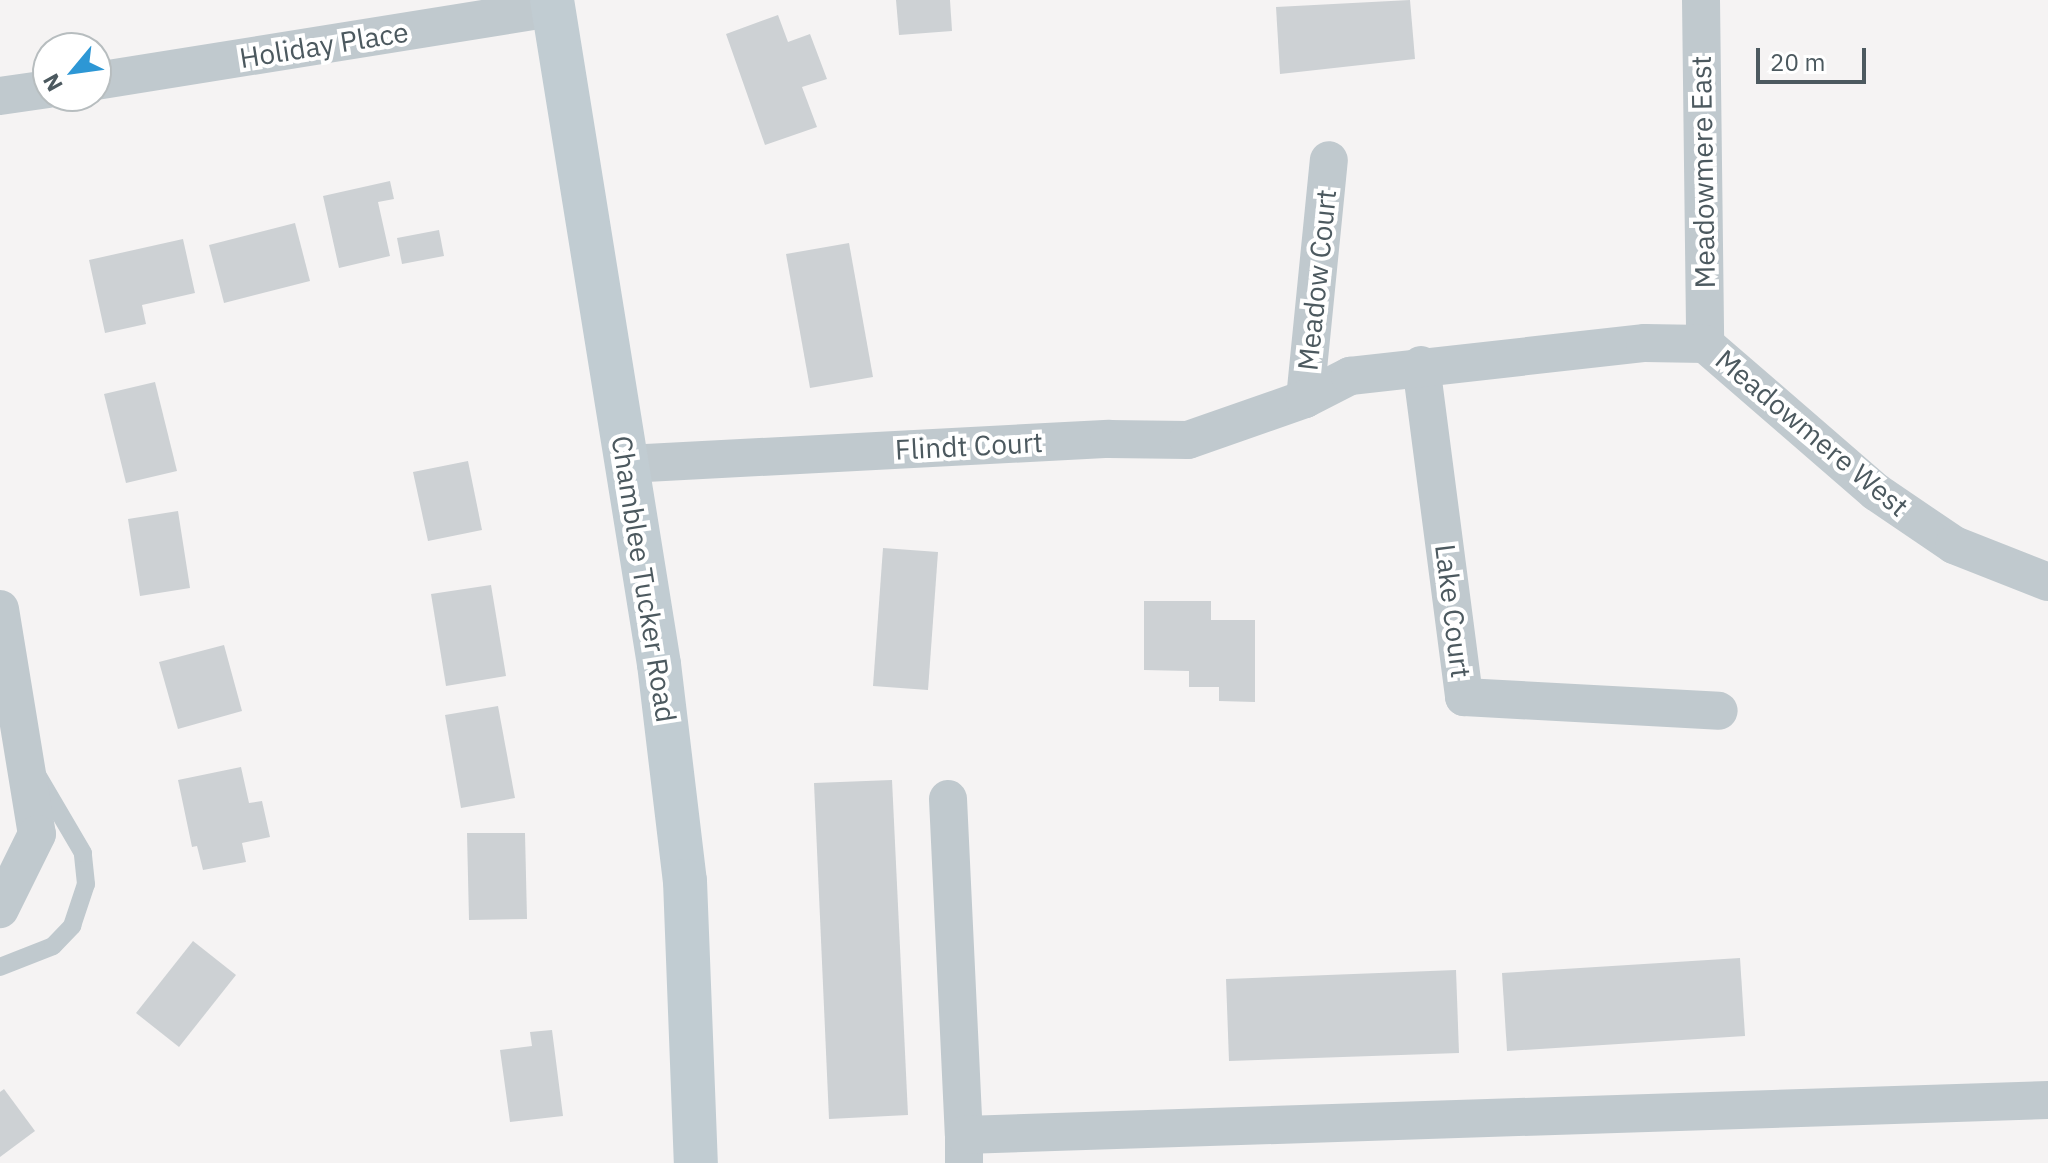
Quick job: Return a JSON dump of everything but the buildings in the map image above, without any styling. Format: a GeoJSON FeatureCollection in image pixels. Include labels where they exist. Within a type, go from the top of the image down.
{"type":"FeatureCollection","features":[{"type":"Feature","properties":{"kind":"main road","name":"Chamblee Tucker Road"},"geometry":{"type":"LineString","coordinates":[[552,4],[627,464],[685,881],[696,1163]]}},
{"type":"Feature","properties":{"kind":"street","name":"Meadowmere East"},"geometry":{"type":"LineString","coordinates":[[1701,0],[1705,344]]}},
{"type":"Feature","properties":{"kind":"street","name":"Holiday Place"},"geometry":{"type":"LineString","coordinates":[[112,78],[552,4]]}},
{"type":"Feature","properties":{"kind":"street"},"geometry":{"type":"LineString","coordinates":[[0,96],[32,91]]}},
{"type":"Feature","properties":{"kind":"street","name":"Meadow Court"},"geometry":{"type":"LineString","coordinates":[[1305,399],[1329,160]]}},
{"type":"Feature","properties":{"kind":"street","name":"Flindt Court"},"geometry":{"type":"LineString","coordinates":[[627,464],[1109,439],[1188,440],[1305,399],[1350,376],[1421,365],[1645,343],[1705,344]]}},
{"type":"Feature","properties":{"kind":"street","name":"Meadowmere West"},"geometry":{"type":"LineString","coordinates":[[1705,344],[1876,492],[1954,545],[2048,582]]}},
{"type":"Feature","properties":{"kind":"street","name":"Lake Court"},"geometry":{"type":"LineString","coordinates":[[1421,365],[1464,697],[1719,711]]}},
{"type":"Feature","properties":{"kind":"street"},"geometry":{"type":"LineString","coordinates":[[0,609],[37,834],[0,909]]}},
{"type":"Feature","properties":{"kind":"street"},"geometry":{"type":"LineString","coordinates":[[948,799],[964,1149],[2048,1100]]}},
{"type":"Feature","properties":{"kind":"lane"},"geometry":{"type":"LineString","coordinates":[[0,967],[53,946],[72,926],[86,884],[83,853],[24,755]]}}]}
